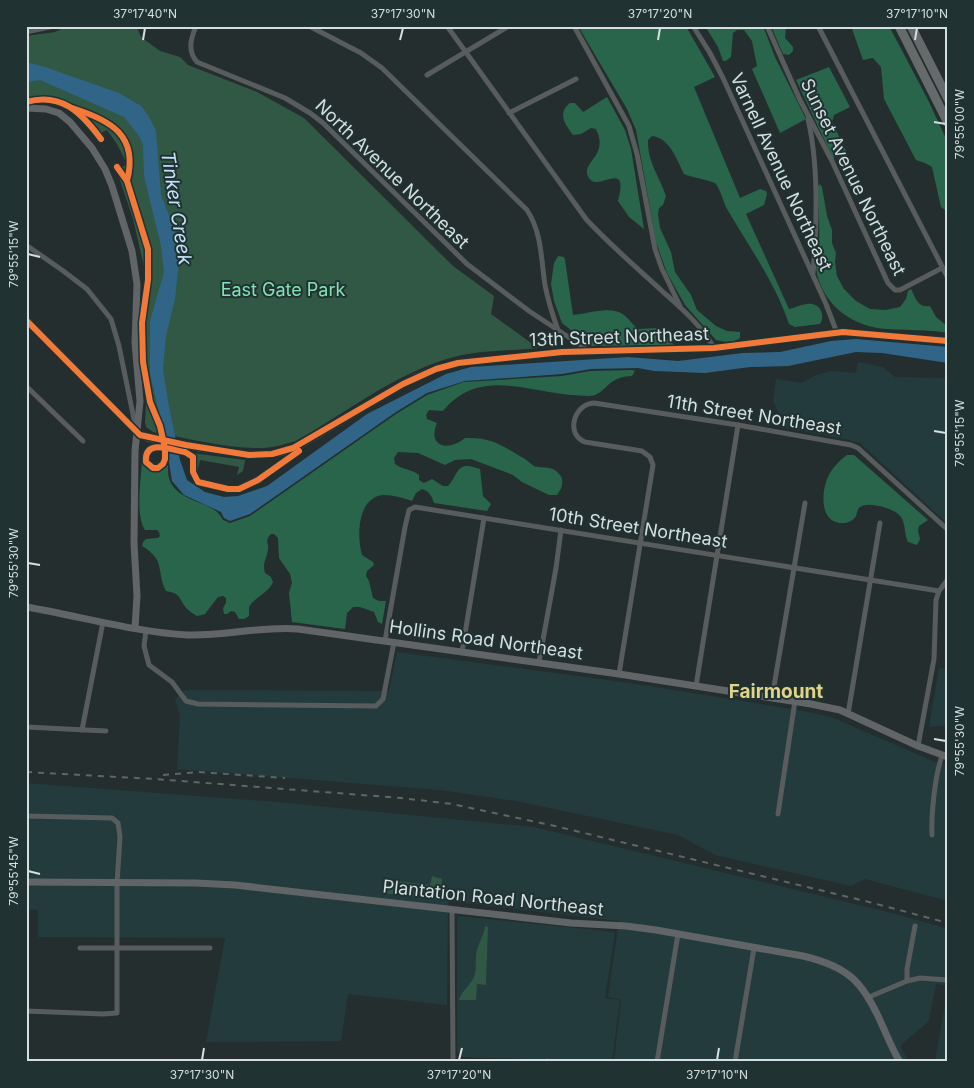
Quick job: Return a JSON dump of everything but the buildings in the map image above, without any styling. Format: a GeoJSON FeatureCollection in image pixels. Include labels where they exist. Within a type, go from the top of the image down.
{"type":"FeatureCollection","features":[{"type":"Feature","properties":{"kind":"highway"},"geometry":{"type":"LineString","coordinates":[[899,26],[948,123]]}},
{"type":"Feature","properties":{"kind":"highway"},"geometry":{"type":"LineString","coordinates":[[911,26],[948,99]]}},
{"type":"Feature","properties":{"kind":"street"},"geometry":{"type":"LineString","coordinates":[[26,32],[54,26]]}},
{"type":"Feature","properties":{"kind":"street","name":"North Avenue Northeast"},"geometry":{"type":"LineString","coordinates":[[196,26],[190,50],[197,62],[274,93],[310,113],[323,123],[466,264],[529,312],[588,350]]}},
{"type":"Feature","properties":{"kind":"street"},"geometry":{"type":"LineString","coordinates":[[309,26],[361,53],[382,68],[527,210],[539,239],[545,284],[558,331]]}},
{"type":"Feature","properties":{"kind":"street"},"geometry":{"type":"LineString","coordinates":[[447,26],[586,218],[702,329],[714,348]]}},
{"type":"Feature","properties":{"kind":"street"},"geometry":{"type":"LineString","coordinates":[[427,75],[509,26]]}},
{"type":"Feature","properties":{"kind":"street"},"geometry":{"type":"LineString","coordinates":[[574,26],[629,126],[637,154],[654,249],[681,308]]}},
{"type":"Feature","properties":{"kind":"street","name":"Varnell Avenue Northeast"},"geometry":{"type":"LineString","coordinates":[[693,26],[723,78],[826,304],[837,333]]}},
{"type":"Feature","properties":{"kind":"street","name":"Sunset Avenue Northeast"},"geometry":{"type":"LineString","coordinates":[[767,26],[807,114],[832,162],[881,269],[892,288],[900,290],[942,268]]}},
{"type":"Feature","properties":{"kind":"street"},"geometry":{"type":"LineString","coordinates":[[818,26],[948,278]]}},
{"type":"Feature","properties":{"kind":"street"},"geometry":{"type":"LineString","coordinates":[[510,113],[576,79]]}},
{"type":"Feature","properties":{"kind":"street"},"geometry":{"type":"LineString","coordinates":[[26,108],[54,111],[70,122],[100,159],[117,198],[132,251],[137,284],[135,343],[140,401],[136,432],[134,512],[137,596],[135,628]]}},
{"type":"Feature","properties":{"kind":"street"},"geometry":{"type":"LineString","coordinates":[[807,114],[814,150],[815,243],[812,274]]}},
{"type":"Feature","properties":{"kind":"street"},"geometry":{"type":"LineString","coordinates":[[26,245],[81,284],[95,297],[111,319],[119,346],[136,432]]}},
{"type":"Feature","properties":{"kind":"street"},"geometry":{"type":"LineString","coordinates":[[26,320],[136,432]]}},
{"type":"Feature","properties":{"kind":"street","name":"13th Street Northeast"},"geometry":{"type":"LineString","coordinates":[[136,432],[140,435],[159,440],[186,445],[249,455],[272,454],[283,452],[304,443],[403,384],[436,369],[458,363],[588,350],[714,348],[837,333],[861,333],[948,341]]}},
{"type":"Feature","properties":{"kind":"street"},"geometry":{"type":"LineString","coordinates":[[26,386],[83,441]]}},
{"type":"Feature","properties":{"kind":"street","name":"11th Street Northeast"},"geometry":{"type":"LineString","coordinates":[[640,543],[653,465],[650,457],[642,451],[585,442],[579,439],[575,433],[574,421],[578,411],[584,405],[594,403],[738,425],[854,446],[948,530]]}},
{"type":"Feature","properties":{"kind":"street"},"geometry":{"type":"LineString","coordinates":[[696,686],[738,425]]}},
{"type":"Feature","properties":{"kind":"street"},"geometry":{"type":"LineString","coordinates":[[772,698],[805,503]]}},
{"type":"Feature","properties":{"kind":"street","name":"10th Street Northeast"},"geometry":{"type":"LineString","coordinates":[[385,641],[405,527],[410,508],[415,507],[939,592]]}},
{"type":"Feature","properties":{"kind":"street"},"geometry":{"type":"LineString","coordinates":[[462,652],[484,518]]}},
{"type":"Feature","properties":{"kind":"street"},"geometry":{"type":"LineString","coordinates":[[848,714],[880,523]]}},
{"type":"Feature","properties":{"kind":"street"},"geometry":{"type":"LineString","coordinates":[[539,662],[561,530]]}},
{"type":"Feature","properties":{"kind":"street"},"geometry":{"type":"LineString","coordinates":[[619,674],[640,543]]}},
{"type":"Feature","properties":{"kind":"street"},"geometry":{"type":"LineString","coordinates":[[918,746],[934,659],[935,605],[939,592],[948,579]]}},
{"type":"Feature","properties":{"kind":"street","name":"Hollins Road Northeast"},"geometry":{"type":"LineString","coordinates":[[26,607],[146,630],[188,635],[283,628],[539,662],[795,701],[828,707],[848,714],[918,746],[946,755]]}},
{"type":"Feature","properties":{"kind":"street"},"geometry":{"type":"LineString","coordinates":[[82,730],[103,622]]}},
{"type":"Feature","properties":{"kind":"street"},"geometry":{"type":"LineString","coordinates":[[146,630],[144,646],[149,665],[172,682],[186,701],[198,704],[376,706],[383,699],[394,642]]}},
{"type":"Feature","properties":{"kind":"street"},"geometry":{"type":"LineString","coordinates":[[778,814],[795,701]]}},
{"type":"Feature","properties":{"kind":"street"},"geometry":{"type":"LineString","coordinates":[[26,727],[106,731]]}},
{"type":"Feature","properties":{"kind":"street"},"geometry":{"type":"LineString","coordinates":[[932,835],[934,806],[946,755]]}},
{"type":"Feature","properties":{"kind":"street"},"geometry":{"type":"LineString","coordinates":[[26,816],[112,818],[119,825],[117,1013],[26,1011]]}},
{"type":"Feature","properties":{"kind":"street","name":"Plantation Road Northeast"},"geometry":{"type":"LineString","coordinates":[[26,882],[224,884],[598,926],[626,926],[803,956],[830,964],[850,976],[869,997],[900,1062]]}},
{"type":"Feature","properties":{"kind":"street"},"geometry":{"type":"LineString","coordinates":[[452,910],[453,1062]]}},
{"type":"Feature","properties":{"kind":"street"},"geometry":{"type":"LineString","coordinates":[[907,981],[907,969],[915,926]]}},
{"type":"Feature","properties":{"kind":"street"},"geometry":{"type":"LineString","coordinates":[[657,1062],[678,934]]}},
{"type":"Feature","properties":{"kind":"street"},"geometry":{"type":"LineString","coordinates":[[80,948],[210,948]]}},
{"type":"Feature","properties":{"kind":"street"},"geometry":{"type":"LineString","coordinates":[[735,1062],[754,948]]}},
{"type":"Feature","properties":{"kind":"street"},"geometry":{"type":"LineString","coordinates":[[869,997],[907,981],[920,978],[948,980]]}},
{"type":"Feature","properties":{"kind":"shaded area"},"geometry":{"type":"Polygon","coordinates":[[[858,362],[882,367],[895,377],[943,378],[948,380],[948,524],[860,443],[786,428],[773,401],[776,379],[802,383],[816,375],[832,371],[856,373],[858,362]]]}},
{"type":"Feature","properties":{"kind":"shaded area"},"geometry":{"type":"Polygon","coordinates":[[[397,652],[630,683],[804,711],[831,717],[935,762],[948,765],[948,901],[865,879],[851,886],[715,855],[678,835],[516,801],[440,790],[177,769],[180,715],[175,700],[185,690],[389,691],[397,652]]]}},
{"type":"Feature","properties":{"kind":"shaded area"},"geometry":{"type":"Polygon","coordinates":[[[939,668],[948,669],[948,725],[929,727],[939,668]]]}},
{"type":"Feature","properties":{"kind":"shaded area"},"geometry":{"type":"Polygon","coordinates":[[[26,783],[277,802],[534,827],[900,915],[948,929],[948,986],[936,984],[929,1021],[902,1044],[901,1048],[909,1062],[614,1062],[621,1000],[608,997],[619,921],[448,901],[447,1005],[348,994],[341,1041],[206,1042],[225,938],[38,937],[38,910],[26,909],[26,783]]]}},
{"type":"Feature","properties":{"kind":"shaded area"},"geometry":{"type":"Polygon","coordinates":[[[457,916],[615,932],[605,998],[620,1000],[612,1062],[559,1062],[558,1060],[463,1057],[457,1052],[457,916]]]}},
{"type":"Feature","properties":{"kind":"shaded area"},"geometry":{"type":"Polygon","coordinates":[[[948,987],[948,1062],[935,1062],[948,987]]]}},
{"type":"Feature","properties":{"kind":"green space","name":"East Gate Park"},"geometry":{"type":"Polygon","coordinates":[[[68,26],[136,26],[141,37],[160,51],[180,57],[188,65],[257,92],[304,118],[453,266],[494,296],[491,314],[538,348],[475,353],[433,364],[412,372],[392,383],[296,441],[275,447],[236,447],[153,432],[146,427],[145,422],[147,390],[143,328],[145,271],[133,219],[117,171],[127,164],[117,144],[107,130],[99,134],[84,119],[67,108],[37,101],[26,101],[26,36],[55,32],[68,26]]]}},
{"type":"Feature","properties":{"kind":"green space"},"geometry":{"type":"Polygon","coordinates":[[[578,26],[685,26],[687,28],[715,77],[694,87],[740,198],[760,189],[766,191],[767,194],[764,205],[746,214],[789,309],[805,304],[813,304],[820,309],[822,318],[820,324],[795,327],[789,324],[769,279],[727,209],[716,184],[684,174],[676,156],[668,145],[664,141],[652,136],[648,140],[649,155],[666,196],[663,205],[659,208],[660,228],[671,252],[675,272],[691,295],[697,310],[716,326],[727,331],[740,332],[740,338],[729,342],[716,340],[685,305],[667,273],[656,242],[636,130],[627,109],[578,26]]]}},
{"type":"Feature","properties":{"kind":"green space"},"geometry":{"type":"Polygon","coordinates":[[[705,26],[763,26],[775,57],[806,119],[780,133],[752,69],[757,66],[752,41],[744,30],[737,30],[733,33],[731,57],[723,61],[718,47],[705,26]]]}},
{"type":"Feature","properties":{"kind":"green space"},"geometry":{"type":"Polygon","coordinates":[[[771,26],[786,26],[785,38],[793,47],[793,51],[789,55],[783,54],[771,26]]]}},
{"type":"Feature","properties":{"kind":"green space"},"geometry":{"type":"Polygon","coordinates":[[[851,26],[889,26],[928,100],[948,143],[948,212],[941,207],[932,167],[916,160],[884,99],[881,67],[873,58],[863,60],[851,26]]]}},
{"type":"Feature","properties":{"kind":"green space"},"geometry":{"type":"Polygon","coordinates":[[[829,67],[850,107],[834,115],[832,122],[846,151],[833,158],[796,80],[829,67]]]}},
{"type":"Feature","properties":{"kind":"green space"},"geometry":{"type":"Polygon","coordinates":[[[607,97],[625,130],[631,149],[644,229],[629,217],[618,201],[621,188],[620,181],[616,178],[599,182],[589,178],[588,168],[599,146],[596,129],[591,128],[581,134],[573,135],[564,119],[564,111],[570,103],[575,103],[583,112],[607,97]]]}},
{"type":"Feature","properties":{"kind":"green space"},"geometry":{"type":"Polygon","coordinates":[[[820,184],[832,230],[837,276],[844,289],[856,301],[870,309],[886,310],[900,307],[906,299],[908,291],[911,289],[918,302],[923,306],[930,306],[936,317],[948,327],[948,333],[875,327],[852,319],[834,305],[821,286],[816,270],[819,243],[818,186],[820,184]]]}},
{"type":"Feature","properties":{"kind":"green space"},"geometry":{"type":"Polygon","coordinates":[[[558,256],[564,257],[565,260],[573,315],[606,310],[619,312],[638,329],[657,328],[674,345],[591,346],[562,323],[554,301],[551,284],[554,263],[558,256]]]}},
{"type":"Feature","properties":{"kind":"green space"},"geometry":{"type":"Polygon","coordinates":[[[590,371],[635,371],[632,376],[614,380],[601,392],[593,396],[555,393],[503,385],[487,386],[471,390],[457,398],[443,411],[429,410],[426,415],[427,419],[437,423],[435,437],[441,445],[452,445],[465,438],[483,439],[497,443],[534,466],[554,469],[561,476],[562,484],[557,495],[549,495],[522,482],[513,475],[471,459],[455,460],[445,465],[418,453],[398,452],[394,458],[395,464],[419,475],[419,480],[424,483],[432,479],[443,486],[448,486],[462,467],[467,466],[480,469],[483,496],[491,504],[487,511],[434,503],[430,494],[422,489],[416,493],[412,501],[385,495],[371,500],[362,513],[359,540],[362,555],[373,562],[374,565],[367,571],[366,576],[373,598],[379,601],[386,601],[382,624],[378,622],[374,612],[360,607],[353,607],[347,613],[345,629],[292,622],[289,593],[292,583],[290,574],[279,558],[278,538],[274,534],[271,534],[268,538],[268,549],[264,566],[265,573],[271,577],[273,582],[267,590],[252,602],[249,608],[249,616],[244,619],[239,619],[235,612],[231,611],[224,614],[223,608],[226,598],[223,596],[218,597],[205,614],[197,616],[191,612],[177,595],[166,591],[158,561],[150,551],[142,546],[146,539],[158,538],[160,536],[157,530],[145,530],[140,515],[139,497],[142,462],[148,469],[154,471],[168,465],[169,479],[181,494],[212,509],[223,520],[230,523],[250,516],[396,414],[427,395],[464,382],[562,376],[590,371]]]}},
{"type":"Feature","properties":{"kind":"green space"},"geometry":{"type":"Polygon","coordinates":[[[192,453],[245,460],[243,471],[237,475],[239,467],[200,460],[196,477],[192,453]]]}},
{"type":"Feature","properties":{"kind":"green space"},"geometry":{"type":"Polygon","coordinates":[[[847,455],[854,455],[928,520],[919,526],[920,539],[917,545],[908,542],[901,517],[887,508],[874,505],[863,506],[858,509],[855,518],[845,523],[836,522],[827,514],[824,508],[824,494],[827,480],[839,461],[847,455]]]}},
{"type":"Feature","properties":{"kind":"green space"},"geometry":{"type":"Polygon","coordinates":[[[432,876],[442,879],[440,900],[383,893],[383,891],[395,887],[396,881],[430,885],[432,876]]]}},
{"type":"Feature","properties":{"kind":"green space"},"geometry":{"type":"Polygon","coordinates":[[[485,926],[488,927],[486,985],[477,984],[476,1000],[459,1000],[474,977],[476,953],[485,926]]]}},
{"type":"Feature","properties":{"kind":"water"},"geometry":{"type":"Polygon","coordinates":[[[26,62],[119,93],[141,106],[156,131],[161,195],[177,235],[178,270],[175,299],[166,336],[163,369],[180,460],[187,480],[205,492],[224,497],[238,496],[267,486],[367,414],[446,374],[471,367],[628,357],[678,361],[743,353],[780,352],[831,341],[856,339],[948,347],[948,363],[882,353],[856,352],[788,366],[750,367],[705,373],[654,371],[638,368],[591,369],[562,374],[465,381],[427,393],[396,412],[250,514],[230,521],[224,518],[221,512],[184,495],[172,481],[165,437],[150,374],[150,321],[164,272],[161,246],[144,176],[143,145],[139,136],[124,117],[40,80],[26,82],[26,62]]]}},
{"type":"Feature","properties":{"kind":"railway"},"geometry":{"type":"LineString","coordinates":[[26,772],[155,779],[401,798],[452,804],[555,826],[948,923]]}},
{"type":"Feature","properties":{"kind":"railway"},"geometry":{"type":"LineString","coordinates":[[163,775],[198,772],[285,778]]}},
{"type":"Feature","properties":{"kind":"cycle path"},"geometry":{"type":"LineString","coordinates":[[26,102],[38,100],[60,102],[86,120],[101,139]]}},
{"type":"Feature","properties":{"kind":"cycle path"},"geometry":{"type":"LineString","coordinates":[[72,108],[109,124],[125,141],[129,152],[130,165],[127,181]]}},
{"type":"Feature","properties":{"kind":"cycle path"},"geometry":{"type":"LineString","coordinates":[[117,167],[127,181],[148,249],[148,280],[142,323],[143,362],[150,402],[160,426],[165,448],[165,459],[158,468],[153,468],[146,462],[149,450],[154,448],[160,447],[166,448],[185,452],[193,457],[193,472],[198,482],[228,489],[239,489],[258,480],[299,451]]}},
{"type":"Feature","properties":{"kind":"cycle path"},"geometry":{"type":"LineString","coordinates":[[26,320],[140,435],[186,445],[249,455],[272,454],[293,448],[403,384],[436,369],[458,363],[562,352],[714,348],[843,332],[948,341]]}},
{"type":"Feature","properties":{"kind":"district","name":"Fairmount"},"geometry":{"type":"Point","coordinates":[776,691]}},
{"type":"Feature","properties":{"kind":"water label","name":"Tinker Creek"},"geometry":{"type":"Point","coordinates":[177,208]}}]}
